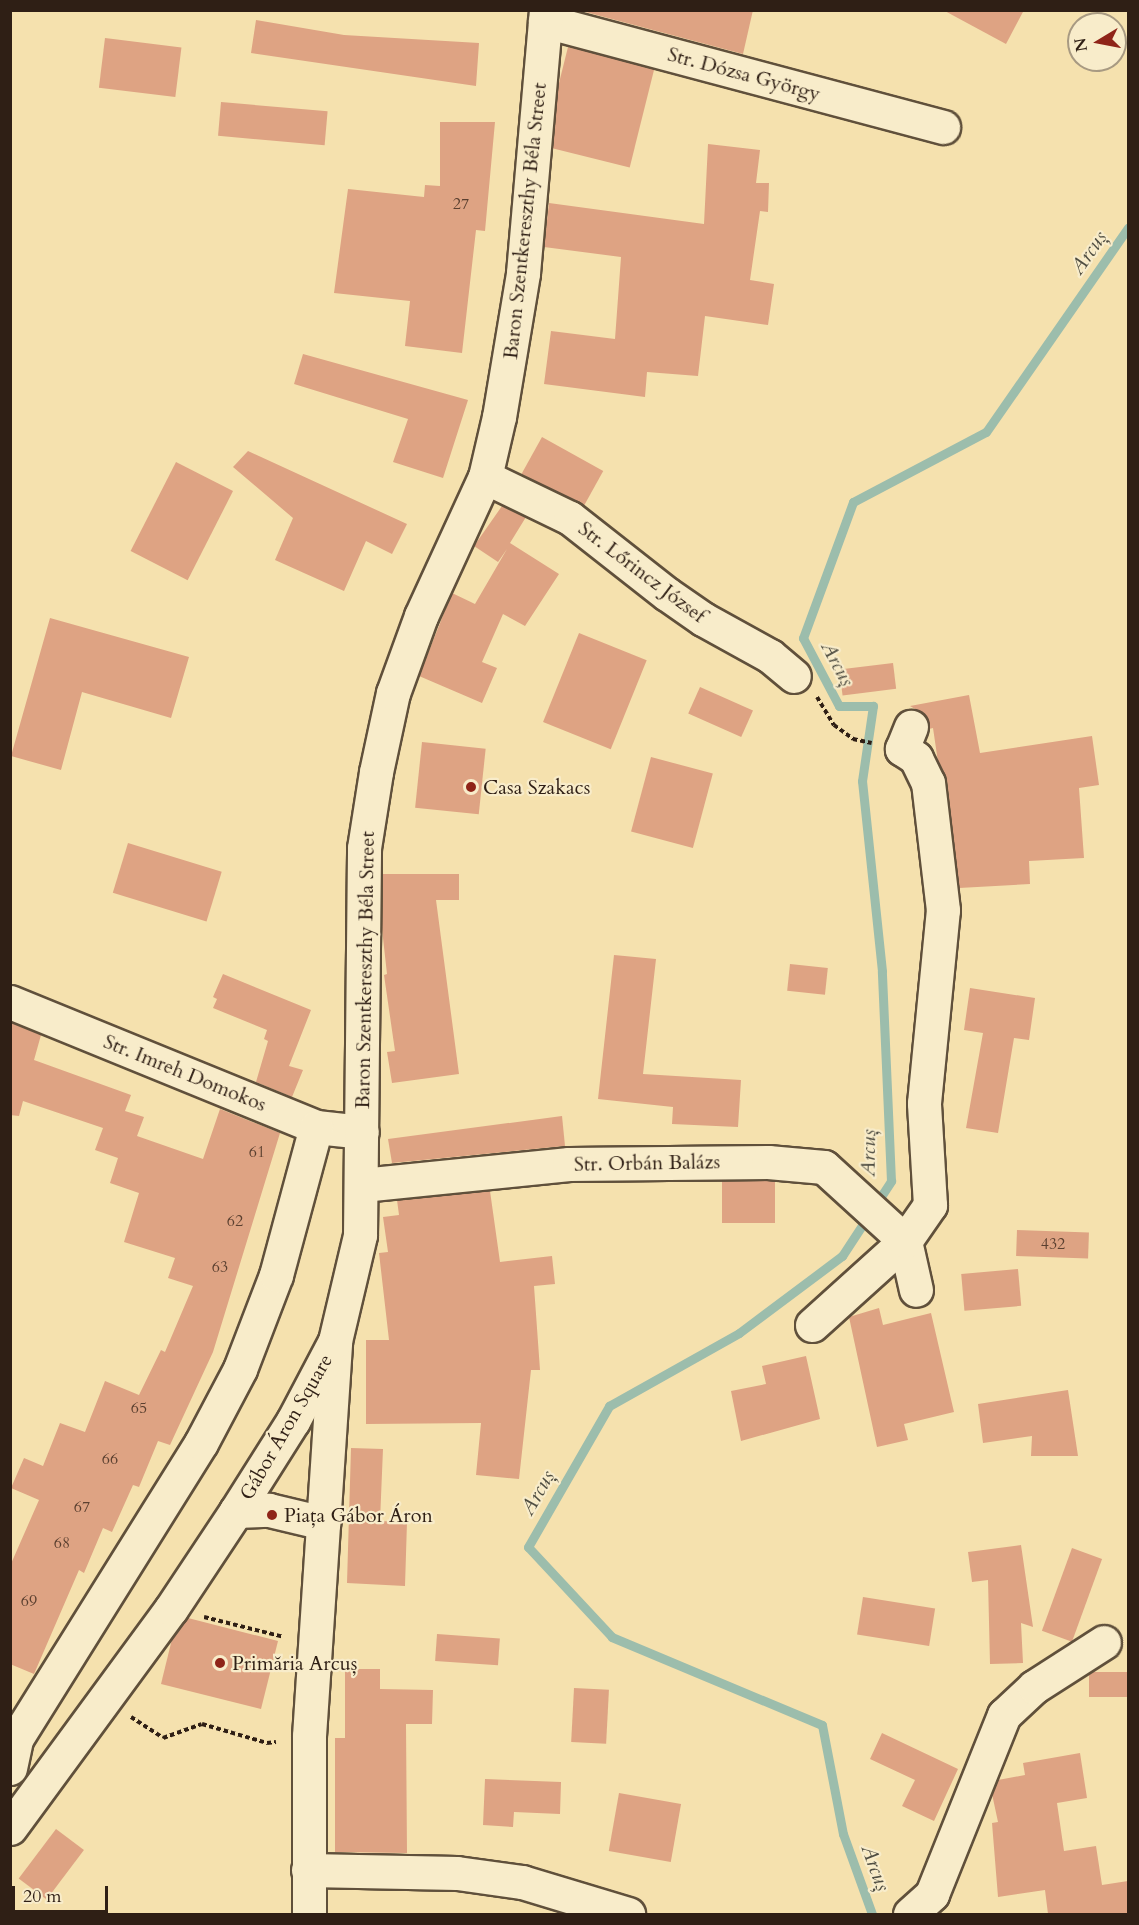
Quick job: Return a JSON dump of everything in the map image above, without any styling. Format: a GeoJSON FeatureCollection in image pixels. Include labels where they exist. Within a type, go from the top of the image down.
{"type":"FeatureCollection","features":[{"type":"Feature","properties":{"kind":"street","name":"Str. Dózsa György"},"geometry":{"type":"LineString","coordinates":[[545,16],[943,127]]}},
{"type":"Feature","properties":{"kind":"street","name":"Baron Szentkereszthy Béla Street"},"geometry":{"type":"LineString","coordinates":[[335,1341],[358,1246],[362,1185],[364,848],[376,772],[393,693],[417,627],[485,477],[500,417],[524,273],[545,16]]}},
{"type":"Feature","properties":{"kind":"street","name":"Str. Lőrincz József"},"geometry":{"type":"LineString","coordinates":[[485,477],[570,518],[676,600],[770,656],[794,676]]}},
{"type":"Feature","properties":{"kind":"street"},"geometry":{"type":"LineString","coordinates":[[812,1325],[905,1241],[930,1205],[924,1103],[943,910],[928,783],[916,758],[902,749],[911,727]]}},
{"type":"Feature","properties":{"kind":"street","name":"Str. Imreh Domokos"},"geometry":{"type":"LineString","coordinates":[[10,1002],[316,1126],[362,1132]]}},
{"type":"Feature","properties":{"kind":"street"},"geometry":{"type":"LineString","coordinates":[[10,1768],[15,1739],[201,1443],[240,1369],[276,1275],[316,1126]]}},
{"type":"Feature","properties":{"kind":"street","name":"Str. Orbán Balázs"},"geometry":{"type":"LineString","coordinates":[[362,1185],[569,1164],[768,1162],[824,1167],[905,1241]]}},
{"type":"Feature","properties":{"kind":"street"},"geometry":{"type":"LineString","coordinates":[[905,1241],[916,1290]]}},
{"type":"Feature","properties":{"kind":"street","name":"Gábor Áron Square"},"geometry":{"type":"LineString","coordinates":[[116,1704],[171,1609],[293,1421],[335,1341]]}},
{"type":"Feature","properties":{"kind":"street","name":"Gábor Áron Square"},"geometry":{"type":"LineString","coordinates":[[309,1914],[309,1736],[335,1341]]}},
{"type":"Feature","properties":{"kind":"street"},"geometry":{"type":"LineString","coordinates":[[236,1511],[268,1510],[323,1523]]}},
{"type":"Feature","properties":{"kind":"street"},"geometry":{"type":"LineString","coordinates":[[910,1914],[932,1894],[1004,1715],[1034,1687],[1104,1642]]}},
{"type":"Feature","properties":{"kind":"street"},"geometry":{"type":"LineString","coordinates":[[10,1828],[116,1704]]}},
{"type":"Feature","properties":{"kind":"street"},"geometry":{"type":"LineString","coordinates":[[308,1870],[457,1873],[522,1882],[628,1914]]}},
{"type":"Feature","properties":{"kind":"path"},"geometry":{"type":"LineString","coordinates":[[794,676],[818,698],[834,725],[853,739]]}},
{"type":"Feature","properties":{"kind":"path"},"geometry":{"type":"LineString","coordinates":[[171,1609],[316,1646]]}},
{"type":"Feature","properties":{"kind":"path"},"geometry":{"type":"LineString","coordinates":[[116,1704],[128,1715],[163,1738],[202,1724],[267,1743],[309,1736]]}},
{"type":"Feature","properties":{"kind":"building"},"geometry":{"type":"Polygon","coordinates":[[[578,10],[753,10],[743,54],[578,10]]]}},
{"type":"Feature","properties":{"kind":"building"},"geometry":{"type":"Polygon","coordinates":[[[943,10],[1024,10],[1006,44],[943,10]]]}},
{"type":"Feature","properties":{"kind":"building"},"geometry":{"type":"Polygon","coordinates":[[[256,20],[344,35],[479,43],[476,86],[251,53],[256,20]]]}},
{"type":"Feature","properties":{"kind":"building"},"geometry":{"type":"Polygon","coordinates":[[[105,38],[181,47],[175,97],[99,88],[105,38]]]}},
{"type":"Feature","properties":{"kind":"building"},"geometry":{"type":"Polygon","coordinates":[[[568,47],[654,69],[630,168],[543,146],[568,47]]]}},
{"type":"Feature","properties":{"kind":"building"},"geometry":{"type":"Polygon","coordinates":[[[221,102],[328,111],[325,145],[218,136],[221,102]]]}},
{"type":"Feature","properties":{"kind":"building"},"geometry":{"type":"Polygon","coordinates":[[[440,122],[495,122],[485,231],[476,230],[462,353],[405,346],[410,301],[334,293],[348,189],[424,197],[425,185],[440,186],[440,122]]]}},
{"type":"Feature","properties":{"kind":"building"},"geometry":{"type":"Polygon","coordinates":[[[708,144],[760,150],[756,183],[769,183],[768,212],[760,211],[750,280],[774,284],[768,325],[705,316],[698,376],[647,372],[645,397],[544,384],[551,331],[615,339],[621,257],[544,247],[549,203],[704,224],[708,144]]]}},
{"type":"Feature","properties":{"kind":"building"},"geometry":{"type":"Polygon","coordinates":[[[303,354],[468,400],[443,478],[393,462],[408,419],[294,384],[303,354]]]}},
{"type":"Feature","properties":{"kind":"building"},"geometry":{"type":"Polygon","coordinates":[[[542,437],[603,471],[583,508],[522,474],[542,437]]]}},
{"type":"Feature","properties":{"kind":"building"},"geometry":{"type":"Polygon","coordinates":[[[248,451],[407,524],[392,554],[366,541],[344,591],[275,560],[293,518],[233,467],[248,451]]]}},
{"type":"Feature","properties":{"kind":"building"},"geometry":{"type":"Polygon","coordinates":[[[176,462],[233,491],[188,580],[131,551],[176,462]]]}},
{"type":"Feature","properties":{"kind":"building"},"geometry":{"type":"Polygon","coordinates":[[[502,506],[526,517],[510,543],[559,574],[525,626],[503,614],[482,662],[497,668],[482,703],[419,676],[452,593],[475,604],[507,549],[498,562],[474,546],[502,506]]]}},
{"type":"Feature","properties":{"kind":"building"},"geometry":{"type":"Polygon","coordinates":[[[50,618],[189,657],[171,718],[82,692],[61,770],[11,756],[50,618]]]}},
{"type":"Feature","properties":{"kind":"building"},"geometry":{"type":"Polygon","coordinates":[[[579,633],[647,660],[611,749],[543,722],[579,633]]]}},
{"type":"Feature","properties":{"kind":"building"},"geometry":{"type":"Polygon","coordinates":[[[893,663],[896,689],[843,695],[839,670],[893,663]]]}},
{"type":"Feature","properties":{"kind":"building"},"geometry":{"type":"Polygon","coordinates":[[[700,687],[753,711],[741,737],[688,713],[700,687]]]}},
{"type":"Feature","properties":{"kind":"building"},"geometry":{"type":"Polygon","coordinates":[[[969,695],[980,753],[1092,736],[1099,785],[1079,788],[1084,858],[1029,861],[1030,884],[959,888],[947,781],[938,762],[933,728],[929,729],[925,715],[910,706],[969,695]]]}},
{"type":"Feature","properties":{"kind":"building"},"geometry":{"type":"Polygon","coordinates":[[[422,742],[486,749],[479,814],[415,808],[422,742]]]}},
{"type":"Feature","properties":{"kind":"building"},"geometry":{"type":"Polygon","coordinates":[[[651,757],[713,774],[693,848],[631,831],[651,757]]]}},
{"type":"Feature","properties":{"kind":"building"},"geometry":{"type":"Polygon","coordinates":[[[128,843],[222,872],[207,921],[113,893],[128,843]]]}},
{"type":"Feature","properties":{"kind":"building"},"geometry":{"type":"Polygon","coordinates":[[[382,874],[459,874],[459,900],[436,900],[459,1074],[392,1083],[387,1052],[395,1051],[384,975],[387,974],[382,929],[382,874]]]}},
{"type":"Feature","properties":{"kind":"building"},"geometry":{"type":"Polygon","coordinates":[[[614,955],[656,959],[643,1074],[741,1080],[738,1127],[672,1124],[673,1107],[598,1099],[614,955]]]}},
{"type":"Feature","properties":{"kind":"building"},"geometry":{"type":"Polygon","coordinates":[[[790,964],[828,968],[825,995],[787,991],[790,964]]]}},
{"type":"Feature","properties":{"kind":"building"},"geometry":{"type":"Polygon","coordinates":[[[223,974],[311,1010],[289,1066],[303,1070],[292,1097],[256,1082],[268,1041],[264,1039],[267,1030],[213,1008],[217,999],[213,997],[223,974]]]}},
{"type":"Feature","properties":{"kind":"building"},"geometry":{"type":"Polygon","coordinates":[[[970,988],[1035,998],[1029,1040],[1014,1038],[998,1133],[966,1128],[983,1033],[964,1030],[970,988]]]}},
{"type":"Feature","properties":{"kind":"building"},"geometry":{"type":"Polygon","coordinates":[[[10,1022],[41,1035],[34,1060],[131,1095],[125,1111],[144,1117],[137,1136],[203,1159],[220,1109],[280,1133],[213,1352],[170,1445],[158,1441],[139,1487],[133,1485],[112,1532],[103,1528],[84,1573],[79,1570],[34,1674],[10,1664],[10,1566],[39,1500],[11,1488],[24,1458],[43,1466],[60,1423],[85,1432],[105,1381],[139,1395],[161,1350],[165,1352],[193,1286],[168,1278],[175,1258],[124,1242],[139,1193],[110,1183],[118,1158],[95,1150],[103,1128],[23,1101],[19,1116],[10,1115],[10,1022]]]}},
{"type":"Feature","properties":{"kind":"building"},"geometry":{"type":"Polygon","coordinates":[[[562,1116],[565,1146],[392,1163],[388,1139],[562,1116]]]}},
{"type":"Feature","properties":{"kind":"building"},"geometry":{"type":"Polygon","coordinates":[[[722,1181],[775,1181],[775,1223],[722,1223],[722,1181]]]}},
{"type":"Feature","properties":{"kind":"building"},"geometry":{"type":"Polygon","coordinates":[[[490,1191],[500,1262],[552,1256],[555,1284],[534,1286],[540,1370],[531,1370],[519,1479],[476,1475],[481,1423],[366,1424],[366,1340],[389,1340],[379,1253],[388,1252],[383,1217],[399,1215],[397,1200],[490,1191]]]}},
{"type":"Feature","properties":{"kind":"building"},"geometry":{"type":"Polygon","coordinates":[[[1017,1230],[1089,1233],[1088,1258],[1016,1256],[1017,1230]]]}},
{"type":"Feature","properties":{"kind":"building"},"geometry":{"type":"Polygon","coordinates":[[[1018,1269],[1021,1306],[964,1311],[961,1274],[1018,1269]]]}},
{"type":"Feature","properties":{"kind":"building"},"geometry":{"type":"Polygon","coordinates":[[[879,1308],[883,1325],[931,1313],[954,1412],[904,1424],[908,1440],[877,1447],[849,1317],[879,1308]]]}},
{"type":"Feature","properties":{"kind":"building"},"geometry":{"type":"Polygon","coordinates":[[[806,1356],[820,1419],[741,1441],[731,1391],[766,1384],[762,1366],[806,1356]]]}},
{"type":"Feature","properties":{"kind":"building"},"geometry":{"type":"Polygon","coordinates":[[[1068,1390],[1078,1456],[1031,1456],[1032,1436],[983,1443],[978,1404],[1068,1390]]]}},
{"type":"Feature","properties":{"kind":"building"},"geometry":{"type":"Polygon","coordinates":[[[351,1448],[383,1449],[380,1521],[407,1522],[405,1586],[347,1583],[351,1448]]]}},
{"type":"Feature","properties":{"kind":"building"},"geometry":{"type":"Polygon","coordinates":[[[1021,1545],[1033,1627],[1021,1623],[1023,1663],[990,1664],[988,1580],[972,1582],[968,1552],[1021,1545]]]}},
{"type":"Feature","properties":{"kind":"building"},"geometry":{"type":"Polygon","coordinates":[[[1072,1548],[1102,1559],[1072,1642],[1042,1631],[1072,1548]]]}},
{"type":"Feature","properties":{"kind":"building"},"geometry":{"type":"Polygon","coordinates":[[[863,1597],[935,1608],[929,1646],[857,1635],[863,1597]]]}},
{"type":"Feature","properties":{"kind":"building","name":"Primăria Arcuș"},"geometry":{"type":"Polygon","coordinates":[[[188,1618],[278,1641],[261,1709],[161,1684],[172,1639],[188,1618]]]}},
{"type":"Feature","properties":{"kind":"building"},"geometry":{"type":"Polygon","coordinates":[[[437,1634],[500,1638],[498,1665],[435,1661],[437,1634]]]}},
{"type":"Feature","properties":{"kind":"building"},"geometry":{"type":"Polygon","coordinates":[[[345,1669],[380,1669],[380,1689],[433,1690],[432,1724],[406,1724],[407,1853],[335,1852],[335,1738],[345,1738],[345,1669]]]}},
{"type":"Feature","properties":{"kind":"building"},"geometry":{"type":"Polygon","coordinates":[[[1089,1672],[1128,1672],[1128,1697],[1089,1697],[1089,1672]]]}},
{"type":"Feature","properties":{"kind":"building"},"geometry":{"type":"Polygon","coordinates":[[[574,1688],[609,1690],[606,1744],[571,1742],[574,1688]]]}},
{"type":"Feature","properties":{"kind":"building"},"geometry":{"type":"Polygon","coordinates":[[[882,1733],[958,1769],[934,1821],[902,1806],[915,1780],[870,1759],[882,1733]]]}},
{"type":"Feature","properties":{"kind":"building"},"geometry":{"type":"Polygon","coordinates":[[[1080,1753],[1087,1798],[1057,1803],[1064,1851],[1096,1846],[1102,1885],[1128,1881],[1128,1914],[1048,1914],[1045,1890],[998,1897],[992,1823],[998,1822],[992,1794],[998,1780],[1025,1775],[1023,1763],[1080,1753]]]}},
{"type":"Feature","properties":{"kind":"building"},"geometry":{"type":"Polygon","coordinates":[[[485,1779],[561,1782],[560,1814],[514,1812],[513,1827],[483,1825],[485,1779]]]}},
{"type":"Feature","properties":{"kind":"building"},"geometry":{"type":"Polygon","coordinates":[[[619,1793],[681,1804],[671,1862],[609,1851],[619,1793]]]}},
{"type":"Feature","properties":{"kind":"building"},"geometry":{"type":"Polygon","coordinates":[[[56,1829],[84,1850],[47,1900],[19,1879],[56,1829]]]}},
{"type":"Feature","properties":{"kind":"waterway","name":"Arcuș"},"geometry":{"type":"LineString","coordinates":[[872,1914],[843,1834],[822,1725],[612,1637],[528,1547],[609,1406],[739,1333],[842,1256],[891,1181],[882,971],[862,781],[873,706],[839,706],[803,638],[853,502],[986,432],[1128,228]]}},
{"type":"Feature","properties":{"kind":"place","name":"Casa Szakacs"},"geometry":{"type":"Point","coordinates":[471,787]}},
{"type":"Feature","properties":{"kind":"place","name":"Piața Gábor Áron"},"geometry":{"type":"Point","coordinates":[272,1515]}},
{"type":"Feature","properties":{"kind":"place","name":"Primăria Arcuș"},"geometry":{"type":"Point","coordinates":[220,1663]}}]}
